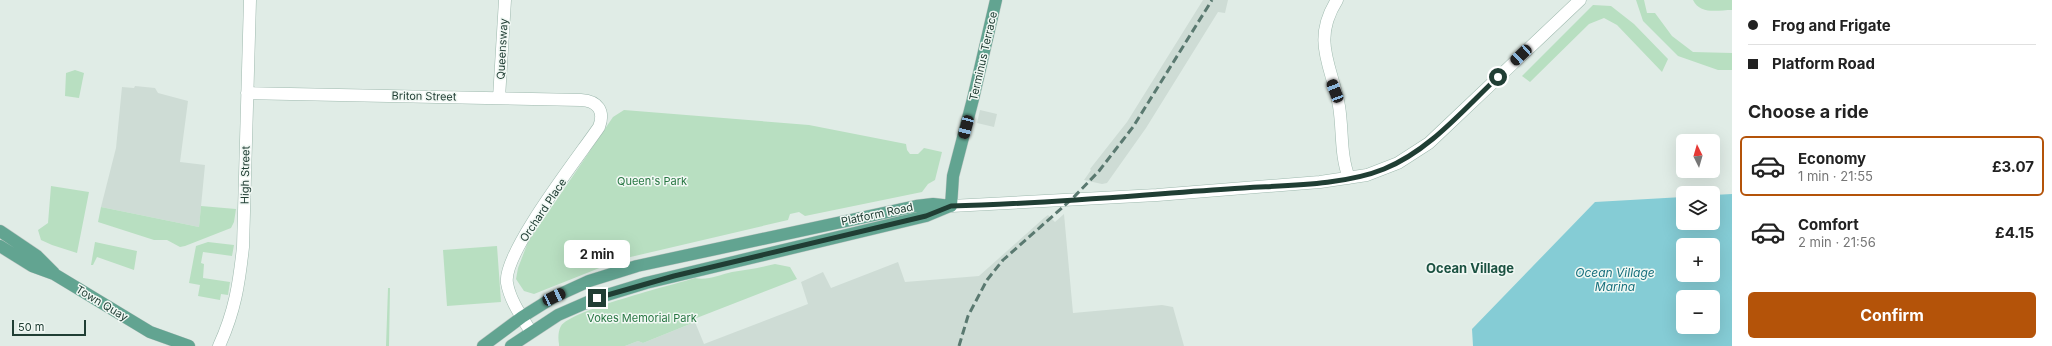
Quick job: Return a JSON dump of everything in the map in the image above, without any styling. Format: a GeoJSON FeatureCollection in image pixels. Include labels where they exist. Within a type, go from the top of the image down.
{"type":"FeatureCollection","features":[{"type":"Feature","properties":{"kind":"main road","name":"Terminus Terrace"},"geometry":{"type":"LineString","coordinates":[[951,206],[953,176],[996,0]]}},
{"type":"Feature","properties":{"kind":"main road","name":"Platform Road"},"geometry":{"type":"LineString","coordinates":[[522,317],[554,297],[589,281],[637,266],[916,206],[933,204],[951,206]]}},
{"type":"Feature","properties":{"kind":"main road","name":"Platform Road"},"geometry":{"type":"LineString","coordinates":[[531,332],[558,314],[597,298],[632,287],[926,216],[951,206]]}},
{"type":"Feature","properties":{"kind":"main road","name":"Town Quay"},"geometry":{"type":"LineString","coordinates":[[0,231],[37,256],[54,274]]}},
{"type":"Feature","properties":{"kind":"main road","name":"Town Quay"},"geometry":{"type":"LineString","coordinates":[[0,246],[32,266],[54,274],[150,332],[189,346]]}},
{"type":"Feature","properties":{"kind":"main road"},"geometry":{"type":"LineString","coordinates":[[483,346],[522,317]]}},
{"type":"Feature","properties":{"kind":"main road","name":"Town Quay"},"geometry":{"type":"LineString","coordinates":[[150,332],[163,346]]}},
{"type":"Feature","properties":{"kind":"main road"},"geometry":{"type":"LineString","coordinates":[[511,346],[531,332]]}},
{"type":"Feature","properties":{"kind":"street","name":"High Street"},"geometry":{"type":"LineString","coordinates":[[219,346],[230,321],[240,282],[245,202],[246,93],[250,0]]}},
{"type":"Feature","properties":{"kind":"street","name":"Queensway"},"geometry":{"type":"LineString","coordinates":[[499,98],[505,0]]}},
{"type":"Feature","properties":{"kind":"street"},"geometry":{"type":"LineString","coordinates":[[1336,0],[1325,25],[1324,44],[1326,64],[1339,107],[1343,161],[1349,178]]}},
{"type":"Feature","properties":{"kind":"street"},"geometry":{"type":"LineString","coordinates":[[951,206],[1157,195],[1349,178],[1383,169],[1414,154],[1429,143],[1580,0]]}},
{"type":"Feature","properties":{"kind":"street","name":"Briton Street"},"geometry":{"type":"LineString","coordinates":[[246,93],[587,101],[594,103],[600,108]]}},
{"type":"Feature","properties":{"kind":"street","name":"Orchard Place"},"geometry":{"type":"LineString","coordinates":[[531,332],[511,298],[507,282],[510,265],[522,240],[542,207],[599,127],[602,120],[600,108]]}},
{"type":"Feature","properties":{"kind":"shaded area"},"geometry":{"type":"Polygon","coordinates":[[[1203,0],[1228,0],[1225,13],[1218,12],[1146,128],[1107,183],[1102,184],[1084,180],[1091,170],[1090,169],[1127,122],[1203,0]]]}},
{"type":"Feature","properties":{"kind":"shaded area"},"geometry":{"type":"Polygon","coordinates":[[[135,86],[155,88],[158,93],[188,101],[180,162],[205,165],[199,227],[101,207],[116,148],[122,87],[134,88],[135,86]]]}},
{"type":"Feature","properties":{"kind":"shaded area"},"geometry":{"type":"Polygon","coordinates":[[[980,110],[997,114],[994,127],[977,123],[980,110]]]}},
{"type":"Feature","properties":{"kind":"shaded area"},"geometry":{"type":"Polygon","coordinates":[[[1064,214],[1073,313],[1162,305],[1173,307],[1184,346],[625,346],[638,341],[643,343],[695,322],[704,344],[808,304],[801,282],[823,272],[831,288],[898,262],[905,282],[979,276],[1048,215],[1055,222],[1064,214]]]}},
{"type":"Feature","properties":{"kind":"green space"},"geometry":{"type":"Polygon","coordinates":[[[1636,0],[1644,0],[1647,13],[1655,13],[1672,36],[1693,52],[1732,53],[1732,70],[1718,70],[1678,56],[1643,21],[1636,0]]]}},
{"type":"Feature","properties":{"kind":"green space"},"geometry":{"type":"Polygon","coordinates":[[[1693,0],[1732,0],[1732,10],[1705,10],[1696,5],[1693,0]]]}},
{"type":"Feature","properties":{"kind":"green space"},"geometry":{"type":"Polygon","coordinates":[[[1593,5],[1611,6],[1634,24],[1668,59],[1662,72],[1617,25],[1604,18],[1589,24],[1530,82],[1522,76],[1593,5]]]}},
{"type":"Feature","properties":{"kind":"green space"},"geometry":{"type":"Polygon","coordinates":[[[75,70],[84,73],[79,98],[65,96],[66,73],[75,70]]]}},
{"type":"Feature","properties":{"kind":"green space","name":"Queen's Park"},"geometry":{"type":"Polygon","coordinates":[[[624,110],[809,125],[906,144],[907,150],[910,154],[918,154],[924,148],[942,152],[935,180],[928,184],[922,192],[805,216],[799,212],[790,214],[788,220],[622,259],[534,294],[524,291],[516,279],[518,268],[528,242],[613,117],[624,110]]]}},
{"type":"Feature","properties":{"kind":"green space"},"geometry":{"type":"Polygon","coordinates":[[[51,186],[89,192],[77,253],[41,240],[38,230],[48,223],[51,186]]]}},
{"type":"Feature","properties":{"kind":"green space"},"geometry":{"type":"Polygon","coordinates":[[[201,206],[236,209],[234,222],[231,228],[180,247],[167,240],[154,240],[98,222],[101,207],[199,227],[201,206]]]}},
{"type":"Feature","properties":{"kind":"green space"},"geometry":{"type":"Polygon","coordinates":[[[95,242],[137,251],[134,270],[97,257],[93,265],[91,265],[95,242]]]}},
{"type":"Feature","properties":{"kind":"green space"},"geometry":{"type":"Polygon","coordinates":[[[208,242],[234,245],[232,256],[203,252],[201,263],[204,264],[203,278],[230,282],[228,295],[221,294],[220,300],[198,296],[200,285],[189,283],[196,246],[208,242]]]}},
{"type":"Feature","properties":{"kind":"green space"},"geometry":{"type":"Polygon","coordinates":[[[497,246],[501,302],[447,306],[443,250],[497,246]]]}},
{"type":"Feature","properties":{"kind":"green space","name":"Vokes Memorial Park"},"geometry":{"type":"Polygon","coordinates":[[[775,264],[790,267],[797,279],[694,319],[695,322],[643,343],[638,341],[625,346],[559,346],[558,335],[561,326],[583,313],[623,299],[695,278],[709,278],[775,264]]]}},
{"type":"Feature","properties":{"kind":"green space"},"geometry":{"type":"Polygon","coordinates":[[[388,288],[390,288],[389,346],[386,346],[388,288]]]}},
{"type":"Feature","properties":{"kind":"water","name":"Ocean Village Marina"},"geometry":{"type":"Polygon","coordinates":[[[1732,194],[1732,346],[1473,346],[1472,329],[1595,202],[1676,197],[1676,230],[1720,230],[1720,195],[1732,194]]]}},
{"type":"Feature","properties":{"kind":"railway"},"geometry":{"type":"LineString","coordinates":[[959,346],[968,316],[987,280],[1003,260],[1072,199],[1099,171],[1133,127],[1212,0]]}},
{"type":"Feature","properties":{"kind":"district","name":"Ocean Village"},"geometry":{"type":"Point","coordinates":[1470,268]}},
{"type":"Feature","properties":{"kind":"route"},"geometry":{"type":"LineString","coordinates":[[597,298],[646,283],[730,262],[802,247],[934,214],[951,206],[1157,195],[1320,182],[1367,175],[1398,163],[1429,143],[1498,77]]}}]}
